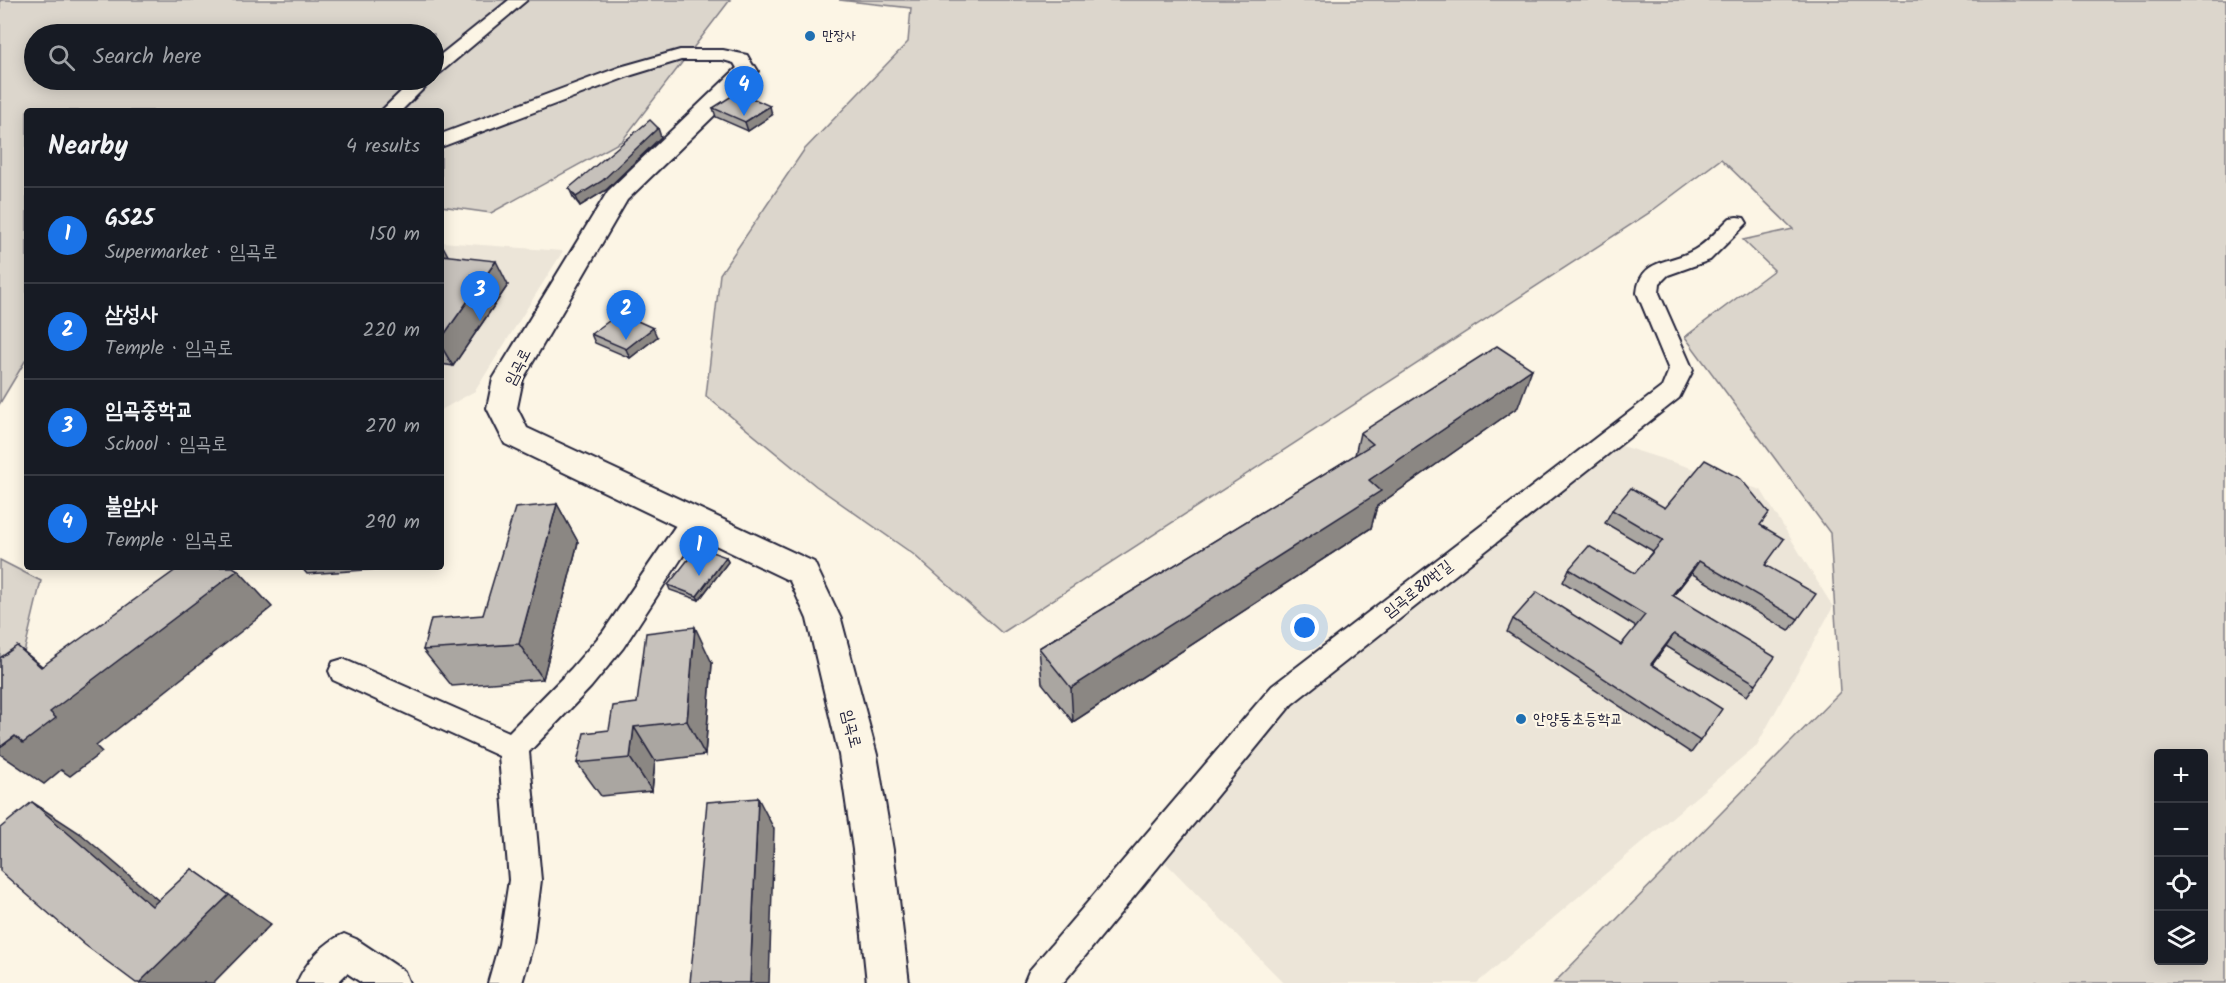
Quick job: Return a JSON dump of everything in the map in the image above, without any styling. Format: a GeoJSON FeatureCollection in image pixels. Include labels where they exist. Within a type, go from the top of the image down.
{"type":"FeatureCollection","features":[{"type":"Feature","properties":{"kind":"street"},"geometry":{"type":"LineString","coordinates":[[444,61],[519,0]]}},
{"type":"Feature","properties":{"kind":"street","name":"임곡로"},"geometry":{"type":"LineString","coordinates":[[444,140],[626,71],[680,55],[723,55],[741,59],[747,71],[617,196],[508,379],[502,408],[516,436],[802,572],[824,619],[858,755],[873,850],[888,983]]}},
{"type":"Feature","properties":{"kind":"street"},"geometry":{"type":"LineString","coordinates":[[393,108],[412,90]]}},
{"type":"Feature","properties":{"kind":"street","name":"임곡로80번길"},"geometry":{"type":"LineString","coordinates":[[1041,983],[1282,695],[1671,392],[1681,370],[1648,293],[1649,281],[1660,270],[1702,255],[1737,223]]}},
{"type":"Feature","properties":{"kind":"street"},"geometry":{"type":"LineString","coordinates":[[513,748],[581,678],[613,640],[693,519]]}},
{"type":"Feature","properties":{"kind":"street"},"geometry":{"type":"LineString","coordinates":[[343,671],[513,748]]}},
{"type":"Feature","properties":{"kind":"street"},"geometry":{"type":"LineString","coordinates":[[504,983],[516,944],[525,880],[513,748]]}},
{"type":"Feature","properties":{"kind":"street"},"geometry":{"type":"LineString","coordinates":[[314,983],[344,951],[392,983]]}},
{"type":"Feature","properties":{"kind":"shaded area"},"geometry":{"type":"Polygon","coordinates":[[[0,0],[730,0],[622,141],[491,213],[444,206],[444,108],[24,108],[24,363],[0,403],[0,0]]]}},
{"type":"Feature","properties":{"kind":"shaded area"},"geometry":{"type":"Polygon","coordinates":[[[839,0],[2226,0],[2226,983],[1554,983],[1840,692],[1830,533],[1685,337],[1774,270],[1743,240],[1793,229],[1721,159],[1649,213],[1002,633],[913,554],[816,486],[706,396],[720,274],[804,150],[908,42],[911,8],[839,0]]]}},
{"type":"Feature","properties":{"kind":"shaded area"},"geometry":{"type":"Polygon","coordinates":[[[444,242],[563,251],[475,391],[444,408],[444,242]]]}},
{"type":"Feature","properties":{"kind":"shaded area","name":"안양동초등학교"},"geometry":{"type":"Polygon","coordinates":[[[1612,443],[1761,490],[1833,607],[1757,745],[1477,983],[1284,983],[1165,862],[1291,694],[1612,443]]]}},
{"type":"Feature","properties":{"kind":"shaded area"},"geometry":{"type":"Polygon","coordinates":[[[0,560],[41,581],[13,699],[0,708],[0,560]]]}},
{"type":"Feature","properties":{"kind":"building"},"geometry":{"type":"Polygon","coordinates":[[[738,92],[770,106],[745,122],[713,108],[738,92]]]}},
{"type":"Feature","properties":{"kind":"building"},"geometry":{"type":"Polygon","coordinates":[[[650,120],[658,128],[602,181],[576,197],[569,188],[650,120]]]}},
{"type":"Feature","properties":{"kind":"building"},"geometry":{"type":"Polygon","coordinates":[[[444,255],[496,261],[444,335],[444,255]]]}},
{"type":"Feature","properties":{"kind":"building"},"geometry":{"type":"Polygon","coordinates":[[[620,313],[653,328],[626,349],[591,334],[620,313]]]}},
{"type":"Feature","properties":{"kind":"building"},"geometry":{"type":"Polygon","coordinates":[[[1497,346],[1532,369],[1369,480],[1381,491],[1071,688],[1039,648],[1373,444],[1360,433],[1497,346]]]}},
{"type":"Feature","properties":{"kind":"building"},"geometry":{"type":"Polygon","coordinates":[[[1705,460],[1741,479],[1769,513],[1760,525],[1784,539],[1765,565],[1816,594],[1798,619],[1699,561],[1672,595],[1775,657],[1756,684],[1674,634],[1651,664],[1722,709],[1700,741],[1513,619],[1537,592],[1621,645],[1645,615],[1569,569],[1589,546],[1635,573],[1663,540],[1612,510],[1631,488],[1665,508],[1705,460]]]}},
{"type":"Feature","properties":{"kind":"building"},"geometry":{"type":"Polygon","coordinates":[[[557,504],[519,644],[423,650],[431,619],[483,615],[515,508],[557,504]]]}},
{"type":"Feature","properties":{"kind":"building"},"geometry":{"type":"Polygon","coordinates":[[[698,547],[726,557],[697,596],[668,585],[698,547]]]}},
{"type":"Feature","properties":{"kind":"building"},"geometry":{"type":"Polygon","coordinates":[[[176,570],[238,570],[50,712],[56,718],[23,743],[15,736],[0,747],[0,658],[17,646],[41,667],[176,570]]]}},
{"type":"Feature","properties":{"kind":"building"},"geometry":{"type":"Polygon","coordinates":[[[695,627],[687,721],[634,727],[630,758],[577,763],[584,733],[609,730],[613,706],[637,703],[646,633],[695,627]]]}},
{"type":"Feature","properties":{"kind":"building"},"geometry":{"type":"Polygon","coordinates":[[[758,798],[750,983],[690,983],[707,802],[758,798]]]}},
{"type":"Feature","properties":{"kind":"building"},"geometry":{"type":"Polygon","coordinates":[[[32,802],[152,906],[192,869],[229,895],[139,983],[136,983],[85,945],[0,871],[0,828],[32,802]]]}},
{"type":"Feature","properties":{"kind":"place","name":"만장사"},"geometry":{"type":"Point","coordinates":[810,36]}},
{"type":"Feature","properties":{"kind":"place","name":"불암사"},"geometry":{"type":"Point","coordinates":[744,116]}},
{"type":"Feature","properties":{"kind":"place","name":"임곡중학교"},"geometry":{"type":"Point","coordinates":[480,321]}},
{"type":"Feature","properties":{"kind":"place","name":"삼성사"},"geometry":{"type":"Point","coordinates":[626,340]}},
{"type":"Feature","properties":{"kind":"place","name":"GS25"},"geometry":{"type":"Point","coordinates":[699,576]}},
{"type":"Feature","properties":{"kind":"place","name":"안양동초등학교"},"geometry":{"type":"Point","coordinates":[1521,719]}}]}
